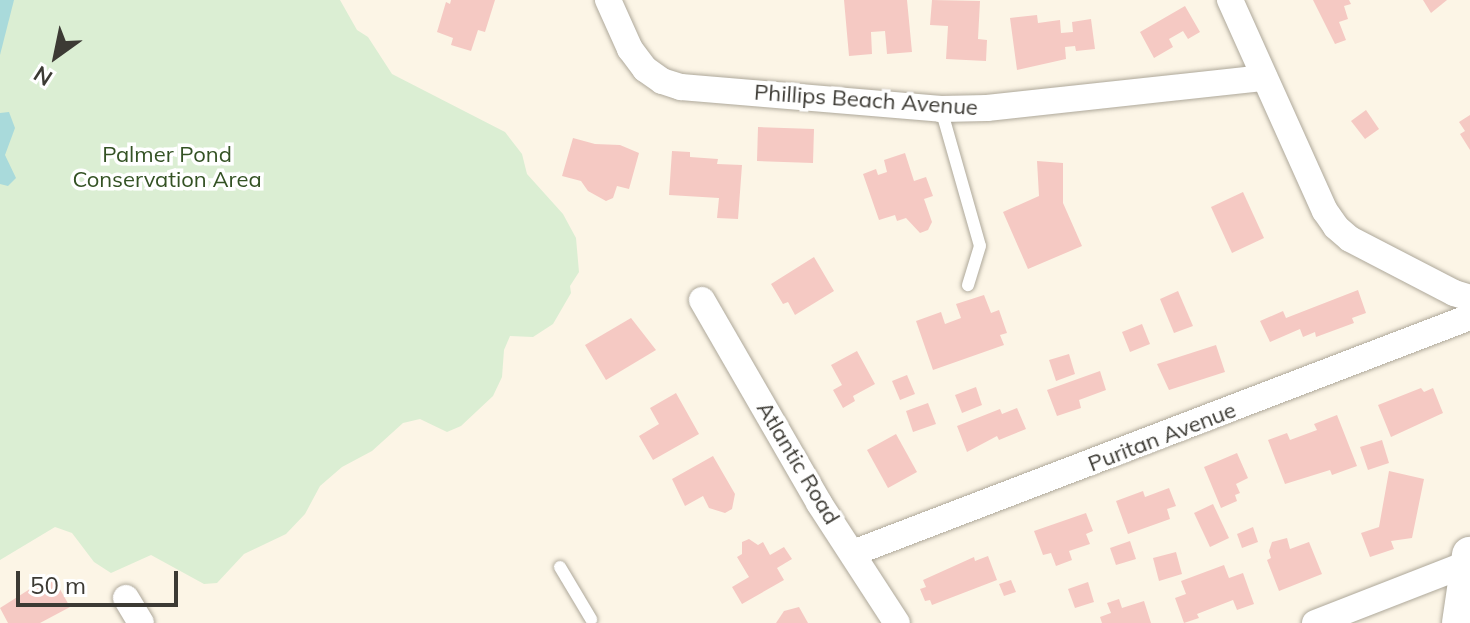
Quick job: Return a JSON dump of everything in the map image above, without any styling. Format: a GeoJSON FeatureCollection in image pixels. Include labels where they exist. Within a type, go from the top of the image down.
{"type":"FeatureCollection","features":[{"type":"Feature","properties":{"kind":"street","name":"Phillips Beach Avenue"},"geometry":{"type":"LineString","coordinates":[[608,0],[630,49],[645,69],[662,81],[681,87],[941,109],[1036,104],[1264,78]]}},
{"type":"Feature","properties":{"kind":"street"},"geometry":{"type":"LineString","coordinates":[[1230,0],[1325,211],[1336,227],[1350,239],[1454,293],[1470,298]]}},
{"type":"Feature","properties":{"kind":"street","name":"Atlantic Road"},"geometry":{"type":"LineString","coordinates":[[702,300],[819,503],[897,623]]}},
{"type":"Feature","properties":{"kind":"street","name":"Puritan Avenue"},"geometry":{"type":"LineString","coordinates":[[853,553],[1470,317]]}},
{"type":"Feature","properties":{"kind":"street"},"geometry":{"type":"LineString","coordinates":[[1460,623],[1470,555]]}},
{"type":"Feature","properties":{"kind":"street"},"geometry":{"type":"LineString","coordinates":[[1315,623],[1469,563]]}},
{"type":"Feature","properties":{"kind":"street"},"geometry":{"type":"LineString","coordinates":[[126,598],[141,623]]}},
{"type":"Feature","properties":{"kind":"lane"},"geometry":{"type":"LineString","coordinates":[[941,109],[980,246],[968,285]]}},
{"type":"Feature","properties":{"kind":"lane"},"geometry":{"type":"LineString","coordinates":[[560,567],[591,619]]}},
{"type":"Feature","properties":{"kind":"green space","name":"Palmer Pond Conservation Area"},"geometry":{"type":"Polygon","coordinates":[[[0,0],[340,0],[357,30],[368,37],[392,74],[505,132],[522,154],[527,174],[563,214],[576,238],[579,272],[570,286],[571,293],[553,324],[533,337],[510,336],[504,350],[502,377],[493,396],[461,426],[447,432],[420,419],[403,423],[372,451],[342,467],[320,486],[305,514],[286,534],[244,554],[217,583],[204,584],[151,555],[111,573],[94,562],[72,533],[55,527],[0,560],[0,0]]]}},
{"type":"Feature","properties":{"kind":"water"},"geometry":{"type":"Polygon","coordinates":[[[0,0],[14,0],[0,55],[0,0]]]}},
{"type":"Feature","properties":{"kind":"water"},"geometry":{"type":"Polygon","coordinates":[[[9,112],[15,128],[5,155],[16,178],[8,186],[0,184],[0,113],[9,112]]]}},
{"type":"Feature","properties":{"kind":"building"},"geometry":{"type":"Polygon","coordinates":[[[451,0],[495,0],[485,32],[478,30],[471,51],[451,45],[453,38],[437,32],[446,2],[450,4],[451,0]]]}},
{"type":"Feature","properties":{"kind":"building"},"geometry":{"type":"Polygon","coordinates":[[[844,0],[907,0],[912,52],[887,54],[885,31],[871,32],[872,54],[849,56],[844,0]]]}},
{"type":"Feature","properties":{"kind":"building"},"geometry":{"type":"Polygon","coordinates":[[[932,0],[980,1],[978,39],[987,40],[986,61],[946,59],[948,26],[930,25],[932,0]]]}},
{"type":"Feature","properties":{"kind":"building"},"geometry":{"type":"Polygon","coordinates":[[[1313,0],[1349,0],[1351,4],[1344,6],[1348,19],[1339,22],[1346,40],[1335,44],[1313,0]]]}},
{"type":"Feature","properties":{"kind":"building"},"geometry":{"type":"Polygon","coordinates":[[[1423,0],[1447,0],[1431,13],[1423,0]]]}},
{"type":"Feature","properties":{"kind":"building"},"geometry":{"type":"Polygon","coordinates":[[[1185,6],[1200,32],[1188,39],[1183,31],[1169,39],[1173,47],[1154,58],[1140,32],[1185,6]]]}},
{"type":"Feature","properties":{"kind":"building"},"geometry":{"type":"Polygon","coordinates":[[[1037,15],[1038,23],[1060,20],[1061,33],[1073,32],[1072,22],[1091,19],[1095,49],[1076,51],[1075,46],[1065,47],[1066,59],[1017,70],[1010,18],[1037,15]]]}},
{"type":"Feature","properties":{"kind":"building"},"geometry":{"type":"Polygon","coordinates":[[[1366,110],[1379,129],[1365,139],[1351,121],[1366,110]]]}},
{"type":"Feature","properties":{"kind":"building"},"geometry":{"type":"Polygon","coordinates":[[[1470,115],[1470,150],[1460,134],[1465,131],[1459,122],[1470,115]]]}},
{"type":"Feature","properties":{"kind":"building"},"geometry":{"type":"Polygon","coordinates":[[[758,127],[814,129],[813,163],[757,161],[758,127]]]}},
{"type":"Feature","properties":{"kind":"building"},"geometry":{"type":"Polygon","coordinates":[[[573,138],[595,144],[620,145],[639,153],[629,189],[617,186],[613,198],[606,201],[588,191],[581,181],[562,176],[573,138]]]}},
{"type":"Feature","properties":{"kind":"building"},"geometry":{"type":"Polygon","coordinates":[[[672,151],[690,152],[690,157],[718,159],[717,164],[742,165],[738,219],[717,218],[719,198],[669,195],[672,151]]]}},
{"type":"Feature","properties":{"kind":"building"},"geometry":{"type":"Polygon","coordinates":[[[905,153],[914,181],[926,177],[933,196],[924,199],[932,222],[928,230],[920,233],[906,218],[897,221],[895,215],[879,220],[863,174],[876,169],[878,175],[887,172],[884,160],[905,153]]]}},
{"type":"Feature","properties":{"kind":"building"},"geometry":{"type":"Polygon","coordinates":[[[1037,161],[1063,163],[1063,203],[1082,246],[1028,269],[1003,212],[1039,196],[1037,161]]]}},
{"type":"Feature","properties":{"kind":"building"},"geometry":{"type":"Polygon","coordinates":[[[1243,192],[1264,238],[1232,253],[1211,207],[1243,192]]]}},
{"type":"Feature","properties":{"kind":"building"},"geometry":{"type":"Polygon","coordinates":[[[814,257],[834,291],[795,315],[788,302],[783,304],[771,284],[814,257]]]}},
{"type":"Feature","properties":{"kind":"building"},"geometry":{"type":"Polygon","coordinates":[[[1358,290],[1366,313],[1352,318],[1354,323],[1316,337],[1315,332],[1303,337],[1300,329],[1270,342],[1260,321],[1283,311],[1286,318],[1358,290]]]}},
{"type":"Feature","properties":{"kind":"building"},"geometry":{"type":"Polygon","coordinates":[[[1178,291],[1193,326],[1174,333],[1160,299],[1178,291]]]}},
{"type":"Feature","properties":{"kind":"building"},"geometry":{"type":"Polygon","coordinates":[[[984,295],[991,313],[999,310],[1007,333],[1000,335],[1004,345],[933,370],[916,321],[941,312],[945,324],[961,318],[956,304],[984,295]]]}},
{"type":"Feature","properties":{"kind":"building"},"geometry":{"type":"Polygon","coordinates":[[[631,318],[656,350],[606,380],[585,345],[631,318]]]}},
{"type":"Feature","properties":{"kind":"building"},"geometry":{"type":"Polygon","coordinates":[[[1142,324],[1150,344],[1130,352],[1122,332],[1142,324]]]}},
{"type":"Feature","properties":{"kind":"building"},"geometry":{"type":"Polygon","coordinates":[[[1216,345],[1225,372],[1169,390],[1157,364],[1216,345]]]}},
{"type":"Feature","properties":{"kind":"building"},"geometry":{"type":"Polygon","coordinates":[[[857,351],[875,384],[853,396],[855,401],[843,408],[833,390],[842,385],[831,365],[857,351]]]}},
{"type":"Feature","properties":{"kind":"building"},"geometry":{"type":"Polygon","coordinates":[[[1069,354],[1075,374],[1056,381],[1049,360],[1069,354]]]}},
{"type":"Feature","properties":{"kind":"building"},"geometry":{"type":"Polygon","coordinates":[[[1100,371],[1106,390],[1079,400],[1081,408],[1057,416],[1047,390],[1100,371]]]}},
{"type":"Feature","properties":{"kind":"building"},"geometry":{"type":"Polygon","coordinates":[[[907,375],[915,394],[900,400],[892,381],[907,375]]]}},
{"type":"Feature","properties":{"kind":"building"},"geometry":{"type":"Polygon","coordinates":[[[976,387],[982,405],[962,413],[955,395],[976,387]]]}},
{"type":"Feature","properties":{"kind":"building"},"geometry":{"type":"Polygon","coordinates":[[[1421,388],[1424,392],[1433,388],[1443,413],[1391,437],[1378,405],[1421,388]]]}},
{"type":"Feature","properties":{"kind":"building"},"geometry":{"type":"Polygon","coordinates":[[[676,393],[699,434],[653,460],[639,436],[659,424],[650,408],[676,393]]]}},
{"type":"Feature","properties":{"kind":"building"},"geometry":{"type":"Polygon","coordinates":[[[928,403],[936,424],[913,432],[906,411],[928,403]]]}},
{"type":"Feature","properties":{"kind":"building"},"geometry":{"type":"Polygon","coordinates":[[[1017,408],[1026,429],[999,440],[997,436],[967,452],[957,426],[1000,409],[1002,414],[1017,408]]]}},
{"type":"Feature","properties":{"kind":"building"},"geometry":{"type":"Polygon","coordinates":[[[1337,415],[1357,466],[1332,475],[1330,470],[1285,484],[1268,440],[1287,433],[1290,440],[1317,430],[1314,424],[1337,415]]]}},
{"type":"Feature","properties":{"kind":"building"},"geometry":{"type":"Polygon","coordinates":[[[896,434],[917,472],[888,488],[867,450],[896,434]]]}},
{"type":"Feature","properties":{"kind":"building"},"geometry":{"type":"Polygon","coordinates":[[[1382,440],[1389,463],[1368,470],[1360,447],[1382,440]]]}},
{"type":"Feature","properties":{"kind":"building"},"geometry":{"type":"Polygon","coordinates":[[[1237,453],[1248,478],[1236,484],[1240,493],[1235,495],[1237,501],[1221,508],[1204,467],[1237,453]]]}},
{"type":"Feature","properties":{"kind":"building"},"geometry":{"type":"Polygon","coordinates":[[[713,456],[735,494],[732,509],[725,513],[709,508],[703,496],[685,506],[672,479],[713,456]]]}},
{"type":"Feature","properties":{"kind":"building"},"geometry":{"type":"Polygon","coordinates":[[[1389,471],[1424,479],[1412,538],[1391,541],[1394,549],[1370,557],[1361,533],[1379,527],[1389,471]]]}},
{"type":"Feature","properties":{"kind":"building"},"geometry":{"type":"Polygon","coordinates":[[[1169,488],[1176,506],[1167,509],[1170,519],[1128,534],[1116,501],[1143,491],[1145,497],[1169,488]]]}},
{"type":"Feature","properties":{"kind":"building"},"geometry":{"type":"Polygon","coordinates":[[[1213,504],[1229,538],[1210,547],[1194,513],[1213,504]]]}},
{"type":"Feature","properties":{"kind":"building"},"geometry":{"type":"Polygon","coordinates":[[[1086,513],[1093,531],[1086,534],[1090,544],[1069,551],[1072,560],[1056,566],[1051,553],[1043,555],[1034,531],[1086,513]]]}},
{"type":"Feature","properties":{"kind":"building"},"geometry":{"type":"Polygon","coordinates":[[[1253,527],[1258,542],[1242,548],[1237,534],[1253,527]]]}},
{"type":"Feature","properties":{"kind":"building"},"geometry":{"type":"Polygon","coordinates":[[[1287,538],[1290,549],[1309,542],[1322,574],[1279,591],[1267,560],[1271,558],[1269,551],[1272,542],[1287,538]]]}},
{"type":"Feature","properties":{"kind":"building"},"geometry":{"type":"Polygon","coordinates":[[[749,539],[758,545],[763,542],[770,555],[784,547],[792,559],[777,568],[784,580],[742,604],[732,587],[749,577],[737,557],[742,554],[742,542],[749,539]]]}},
{"type":"Feature","properties":{"kind":"building"},"geometry":{"type":"Polygon","coordinates":[[[1130,541],[1136,559],[1116,565],[1110,548],[1130,541]]]}},
{"type":"Feature","properties":{"kind":"building"},"geometry":{"type":"Polygon","coordinates":[[[1176,552],[1182,574],[1159,581],[1153,558],[1176,552]]]}},
{"type":"Feature","properties":{"kind":"building"},"geometry":{"type":"Polygon","coordinates":[[[988,556],[997,580],[932,605],[930,600],[925,601],[920,589],[926,587],[923,580],[974,557],[975,561],[988,556]]]}},
{"type":"Feature","properties":{"kind":"building"},"geometry":{"type":"Polygon","coordinates":[[[1224,565],[1229,578],[1243,573],[1254,604],[1237,610],[1233,600],[1197,614],[1199,618],[1184,623],[1175,598],[1186,594],[1181,581],[1224,565]]]}},
{"type":"Feature","properties":{"kind":"building"},"geometry":{"type":"Polygon","coordinates":[[[52,575],[70,607],[40,623],[8,623],[0,608],[52,575]]]}},
{"type":"Feature","properties":{"kind":"building"},"geometry":{"type":"Polygon","coordinates":[[[1011,580],[1016,592],[1004,596],[999,584],[1011,580]]]}},
{"type":"Feature","properties":{"kind":"building"},"geometry":{"type":"Polygon","coordinates":[[[1088,582],[1094,602],[1075,608],[1068,589],[1088,582]]]}},
{"type":"Feature","properties":{"kind":"building"},"geometry":{"type":"Polygon","coordinates":[[[1119,599],[1122,608],[1144,601],[1151,623],[1102,623],[1100,617],[1111,613],[1107,603],[1119,599]]]}},
{"type":"Feature","properties":{"kind":"building"},"geometry":{"type":"Polygon","coordinates":[[[799,607],[808,623],[776,623],[784,611],[799,607]]]}}]}
